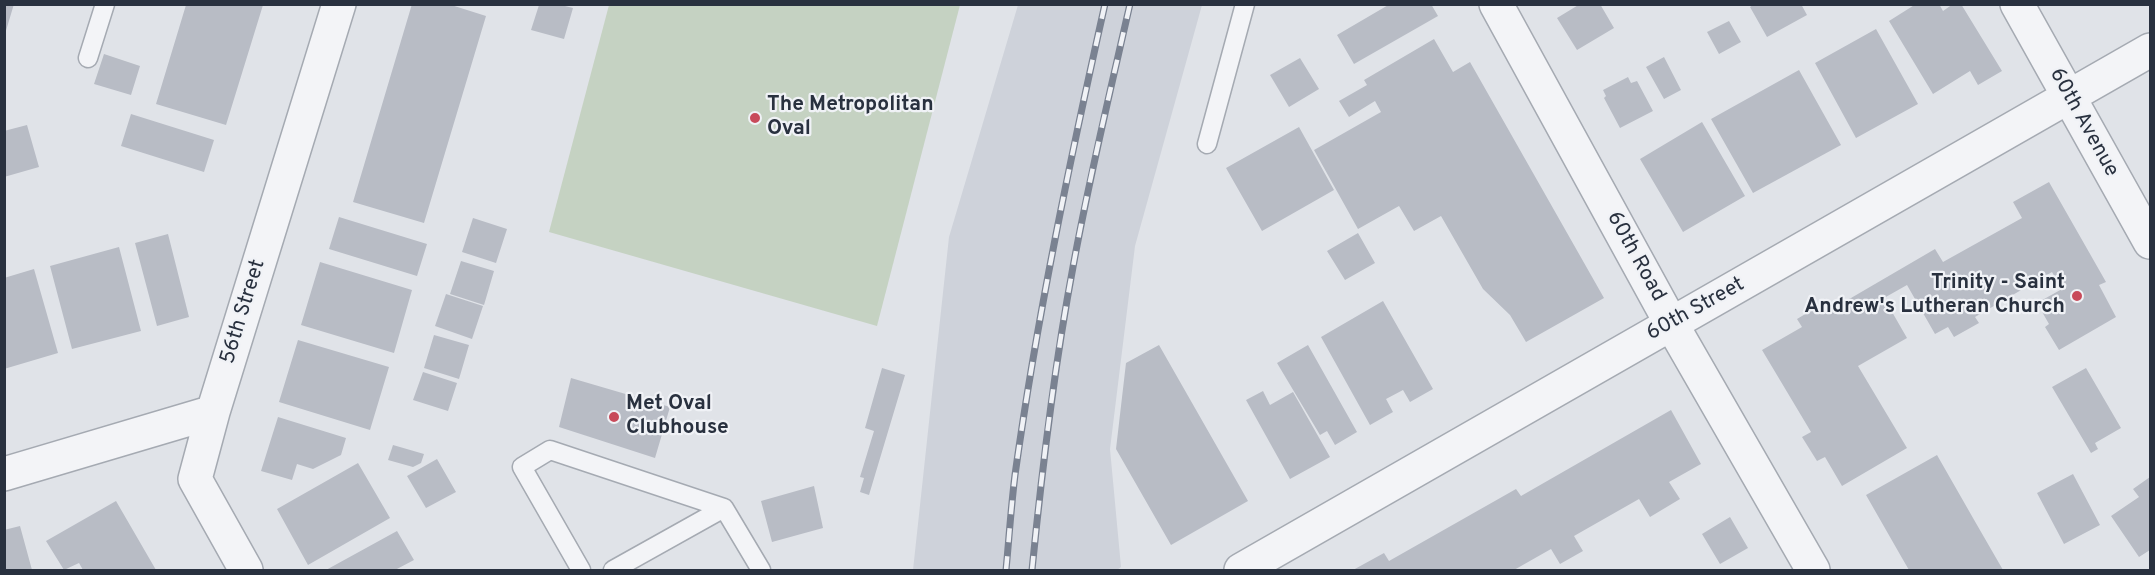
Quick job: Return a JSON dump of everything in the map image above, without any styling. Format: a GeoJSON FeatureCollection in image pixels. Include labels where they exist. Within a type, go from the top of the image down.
{"type":"FeatureCollection","features":[{"type":"Feature","properties":{"kind":"street","name":"56th Street"},"geometry":{"type":"LineString","coordinates":[[246,570],[195,479],[213,412],[339,4]]}},
{"type":"Feature","properties":{"kind":"street","name":"60th Road"},"geometry":{"type":"LineString","coordinates":[[1496,4],[1672,324],[1813,570]]}},
{"type":"Feature","properties":{"kind":"street","name":"60th Avenue"},"geometry":{"type":"LineString","coordinates":[[2017,4],[2151,242]]}},
{"type":"Feature","properties":{"kind":"street","name":"60th Street"},"geometry":{"type":"LineString","coordinates":[[1241,570],[1284,560],[1672,324],[2151,50]]}},
{"type":"Feature","properties":{"kind":"street"},"geometry":{"type":"LineString","coordinates":[[4,474],[213,412]]}},
{"type":"Feature","properties":{"kind":"lane"},"geometry":{"type":"LineString","coordinates":[[88,58],[105,4]]}},
{"type":"Feature","properties":{"kind":"lane"},"geometry":{"type":"LineString","coordinates":[[1207,144],[1245,4]]}},
{"type":"Feature","properties":{"kind":"lane"},"geometry":{"type":"LineString","coordinates":[[581,570],[522,467],[550,450],[724,508],[761,570]]}},
{"type":"Feature","properties":{"kind":"lane"},"geometry":{"type":"LineString","coordinates":[[613,570],[724,508]]}},
{"type":"Feature","properties":{"kind":"shaded area"},"geometry":{"type":"Polygon","coordinates":[[[1018,5],[1202,5],[1135,246],[1110,449],[1121,567],[1117,570],[913,570],[949,237],[1018,5]]]}},
{"type":"Feature","properties":{"kind":"green space","name":"The Metropolitan Oval"},"geometry":{"type":"Polygon","coordinates":[[[609,5],[960,5],[877,326],[549,232],[609,5]]]}},
{"type":"Feature","properties":{"kind":"building"},"geometry":{"type":"Polygon","coordinates":[[[4,4],[14,4],[5,34],[4,34],[4,4]]]}},
{"type":"Feature","properties":{"kind":"building"},"geometry":{"type":"Polygon","coordinates":[[[412,4],[448,4],[486,16],[424,223],[353,202],[412,4]]]}},
{"type":"Feature","properties":{"kind":"building"},"geometry":{"type":"Polygon","coordinates":[[[1390,4],[1431,4],[1438,16],[1354,64],[1337,35],[1390,4]]]}},
{"type":"Feature","properties":{"kind":"building"},"geometry":{"type":"Polygon","coordinates":[[[1580,4],[1600,4],[1614,28],[1577,50],[1557,18],[1580,4]]]}},
{"type":"Feature","properties":{"kind":"building"},"geometry":{"type":"Polygon","coordinates":[[[1754,4],[1801,4],[1807,15],[1767,37],[1750,7],[1754,4]]]}},
{"type":"Feature","properties":{"kind":"building"},"geometry":{"type":"Polygon","coordinates":[[[1916,4],[1939,4],[1943,11],[1953,4],[1961,4],[2002,71],[1978,85],[1970,71],[1933,94],[1889,21],[1916,4]]]}},
{"type":"Feature","properties":{"kind":"building"},"geometry":{"type":"Polygon","coordinates":[[[186,5],[263,5],[226,125],[156,104],[186,5]]]}},
{"type":"Feature","properties":{"kind":"building"},"geometry":{"type":"Polygon","coordinates":[[[539,5],[561,5],[573,8],[564,39],[531,30],[539,5]]]}},
{"type":"Feature","properties":{"kind":"building"},"geometry":{"type":"Polygon","coordinates":[[[1729,21],[1741,42],[1719,54],[1707,32],[1729,21]]]}},
{"type":"Feature","properties":{"kind":"building"},"geometry":{"type":"Polygon","coordinates":[[[1876,29],[1918,104],[1856,138],[1815,63],[1876,29]]]}},
{"type":"Feature","properties":{"kind":"building"},"geometry":{"type":"Polygon","coordinates":[[[1434,39],[1453,72],[1470,62],[1604,298],[1526,342],[1510,315],[1483,289],[1441,216],[1414,231],[1399,206],[1358,229],[1314,150],[1381,112],[1375,101],[1349,117],[1339,101],[1367,85],[1364,80],[1434,39]]]}},
{"type":"Feature","properties":{"kind":"building"},"geometry":{"type":"Polygon","coordinates":[[[104,54],[140,66],[131,95],[94,84],[104,54]]]}},
{"type":"Feature","properties":{"kind":"building"},"geometry":{"type":"Polygon","coordinates":[[[1664,57],[1681,90],[1664,99],[1646,67],[1664,57]]]}},
{"type":"Feature","properties":{"kind":"building"},"geometry":{"type":"Polygon","coordinates":[[[1300,58],[1319,89],[1289,107],[1270,75],[1300,58]]]}},
{"type":"Feature","properties":{"kind":"building"},"geometry":{"type":"Polygon","coordinates":[[[1799,70],[1841,145],[1753,193],[1711,119],[1799,70]]]}},
{"type":"Feature","properties":{"kind":"building"},"geometry":{"type":"Polygon","coordinates":[[[1628,77],[1631,83],[1637,81],[1653,111],[1620,128],[1604,98],[1606,96],[1603,90],[1628,77]]]}},
{"type":"Feature","properties":{"kind":"building"},"geometry":{"type":"Polygon","coordinates":[[[131,114],[214,140],[204,172],[121,146],[131,114]]]}},
{"type":"Feature","properties":{"kind":"building"},"geometry":{"type":"Polygon","coordinates":[[[1702,122],[1745,196],[1683,232],[1640,159],[1702,122]]]}},
{"type":"Feature","properties":{"kind":"building"},"geometry":{"type":"Polygon","coordinates":[[[27,125],[39,167],[4,177],[4,131],[27,125]]]}},
{"type":"Feature","properties":{"kind":"building"},"geometry":{"type":"Polygon","coordinates":[[[1299,127],[1334,190],[1262,231],[1226,168],[1299,127]]]}},
{"type":"Feature","properties":{"kind":"building"},"geometry":{"type":"Polygon","coordinates":[[[2049,182],[2106,282],[2099,285],[2116,317],[2059,350],[2045,327],[2049,324],[2037,303],[2062,289],[2052,272],[1975,317],[1979,323],[1954,337],[1948,327],[1935,334],[1907,285],[1884,298],[1907,338],[1858,366],[1907,448],[1842,486],[1825,457],[1817,461],[1802,437],[1811,432],[1762,350],[1802,327],[1797,319],[1822,304],[1827,312],[1935,249],[1943,262],[2022,218],[2013,202],[2049,182]]]}},
{"type":"Feature","properties":{"kind":"building"},"geometry":{"type":"Polygon","coordinates":[[[339,217],[427,244],[417,276],[329,249],[339,217]]]}},
{"type":"Feature","properties":{"kind":"building"},"geometry":{"type":"Polygon","coordinates":[[[473,218],[507,229],[496,263],[462,252],[473,218]]]}},
{"type":"Feature","properties":{"kind":"building"},"geometry":{"type":"Polygon","coordinates":[[[1358,233],[1375,263],[1345,280],[1327,251],[1358,233]]]}},
{"type":"Feature","properties":{"kind":"building"},"geometry":{"type":"Polygon","coordinates":[[[168,234],[189,317],[157,326],[135,243],[168,234]]]}},
{"type":"Feature","properties":{"kind":"building"},"geometry":{"type":"Polygon","coordinates":[[[119,247],[141,331],[72,349],[50,266],[119,247]]]}},
{"type":"Feature","properties":{"kind":"building"},"geometry":{"type":"Polygon","coordinates":[[[461,261],[494,271],[484,305],[450,294],[461,261]]]}},
{"type":"Feature","properties":{"kind":"building"},"geometry":{"type":"Polygon","coordinates":[[[320,262],[412,290],[394,353],[301,325],[320,262]]]}},
{"type":"Feature","properties":{"kind":"building"},"geometry":{"type":"Polygon","coordinates":[[[34,269],[58,353],[4,369],[4,278],[34,269]]]}},
{"type":"Feature","properties":{"kind":"building"},"geometry":{"type":"Polygon","coordinates":[[[446,294],[483,306],[472,339],[435,326],[446,294]]]}},
{"type":"Feature","properties":{"kind":"building"},"geometry":{"type":"Polygon","coordinates":[[[1383,301],[1433,389],[1410,402],[1403,390],[1386,399],[1393,412],[1370,425],[1321,337],[1383,301]]]}},
{"type":"Feature","properties":{"kind":"building"},"geometry":{"type":"Polygon","coordinates":[[[434,335],[469,345],[459,379],[424,368],[434,335]]]}},
{"type":"Feature","properties":{"kind":"building"},"geometry":{"type":"Polygon","coordinates":[[[298,340],[389,367],[370,430],[279,402],[298,340]]]}},
{"type":"Feature","properties":{"kind":"building"},"geometry":{"type":"Polygon","coordinates":[[[1159,345],[1248,501],[1171,545],[1116,449],[1126,363],[1159,345]]]}},
{"type":"Feature","properties":{"kind":"building"},"geometry":{"type":"Polygon","coordinates":[[[1308,345],[1357,432],[1335,445],[1327,431],[1320,435],[1277,363],[1308,345]]]}},
{"type":"Feature","properties":{"kind":"building"},"geometry":{"type":"Polygon","coordinates":[[[882,368],[905,375],[869,495],[860,492],[864,478],[860,477],[874,431],[865,428],[882,368]]]}},
{"type":"Feature","properties":{"kind":"building"},"geometry":{"type":"Polygon","coordinates":[[[2086,368],[2121,428],[2095,443],[2098,449],[2091,453],[2052,387],[2086,368]]]}},
{"type":"Feature","properties":{"kind":"building"},"geometry":{"type":"Polygon","coordinates":[[[423,372],[457,383],[448,411],[413,400],[423,372]]]}},
{"type":"Feature","properties":{"kind":"building","name":"Met Oval Clubhouse"},"geometry":{"type":"Polygon","coordinates":[[[571,378],[670,407],[655,458],[559,427],[571,378]]]}},
{"type":"Feature","properties":{"kind":"building"},"geometry":{"type":"Polygon","coordinates":[[[1263,391],[1270,405],[1293,392],[1330,457],[1290,479],[1246,400],[1263,391]]]}},
{"type":"Feature","properties":{"kind":"building"},"geometry":{"type":"Polygon","coordinates":[[[1671,410],[1701,464],[1669,482],[1680,499],[1650,517],[1639,499],[1574,536],[1583,551],[1560,564],[1551,549],[1514,570],[1353,570],[1384,553],[1389,561],[1516,489],[1521,496],[1671,410]]]}},
{"type":"Feature","properties":{"kind":"building"},"geometry":{"type":"Polygon","coordinates":[[[278,417],[346,438],[341,455],[313,469],[297,464],[292,480],[261,471],[278,417]]]}},
{"type":"Feature","properties":{"kind":"building"},"geometry":{"type":"Polygon","coordinates":[[[393,445],[424,454],[421,463],[413,467],[388,460],[393,445]]]}},
{"type":"Feature","properties":{"kind":"building"},"geometry":{"type":"Polygon","coordinates":[[[1937,455],[2003,570],[1909,570],[1902,558],[1866,495],[1937,455]]]}},
{"type":"Feature","properties":{"kind":"building"},"geometry":{"type":"Polygon","coordinates":[[[437,459],[456,492],[426,508],[407,476],[437,459]]]}},
{"type":"Feature","properties":{"kind":"building"},"geometry":{"type":"Polygon","coordinates":[[[358,463],[390,518],[308,565],[277,509],[358,463]]]}},
{"type":"Feature","properties":{"kind":"building"},"geometry":{"type":"Polygon","coordinates":[[[2073,474],[2100,525],[2064,544],[2037,493],[2073,474]]]}},
{"type":"Feature","properties":{"kind":"building"},"geometry":{"type":"Polygon","coordinates":[[[2150,477],[2150,550],[2139,557],[2111,516],[2139,497],[2133,489],[2150,477]]]}},
{"type":"Feature","properties":{"kind":"building"},"geometry":{"type":"Polygon","coordinates":[[[814,486],[823,528],[772,542],[761,501],[814,486]]]}},
{"type":"Feature","properties":{"kind":"building"},"geometry":{"type":"Polygon","coordinates":[[[116,501],[156,570],[83,570],[79,563],[64,570],[46,541],[116,501]]]}},
{"type":"Feature","properties":{"kind":"building"},"geometry":{"type":"Polygon","coordinates":[[[1730,517],[1748,548],[1720,564],[1702,534],[1730,517]]]}},
{"type":"Feature","properties":{"kind":"building"},"geometry":{"type":"Polygon","coordinates":[[[20,526],[32,570],[4,570],[4,530],[20,526]]]}},
{"type":"Feature","properties":{"kind":"building"},"geometry":{"type":"Polygon","coordinates":[[[397,531],[414,560],[395,570],[326,570],[397,531]]]}},
{"type":"Feature","properties":{"kind":"railway"},"geometry":{"type":"LineString","coordinates":[[1006,570],[1015,475],[1033,357],[1067,180],[1105,4]]}},
{"type":"Feature","properties":{"kind":"railway"},"geometry":{"type":"LineString","coordinates":[[1032,570],[1049,418],[1066,305],[1093,168],[1130,4]]}},
{"type":"Feature","properties":{"kind":"place","name":"The Metropolitan Oval"},"geometry":{"type":"Point","coordinates":[755,118]}},
{"type":"Feature","properties":{"kind":"place","name":"Trinity - Saint Andrew's Lutheran Church"},"geometry":{"type":"Point","coordinates":[2077,296]}},
{"type":"Feature","properties":{"kind":"place","name":"Met Oval Clubhouse"},"geometry":{"type":"Point","coordinates":[614,417]}}]}
